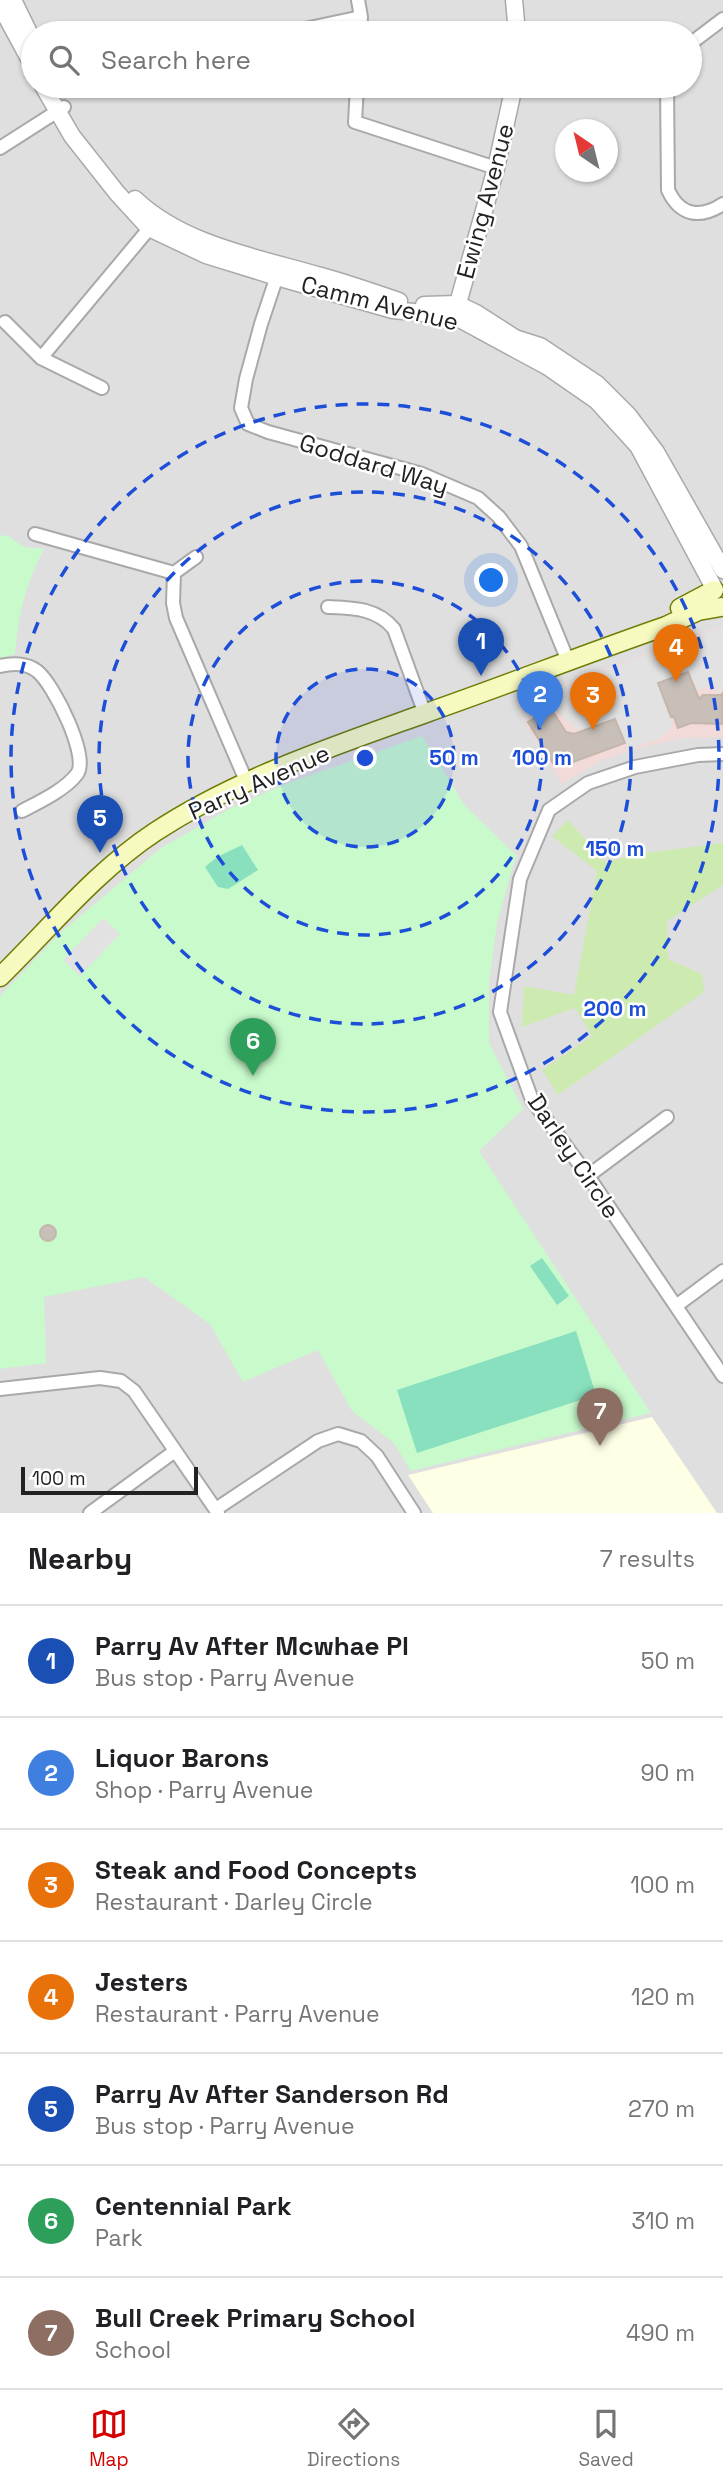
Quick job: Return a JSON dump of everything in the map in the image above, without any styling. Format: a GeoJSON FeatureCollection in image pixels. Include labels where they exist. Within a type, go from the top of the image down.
{"type":"FeatureCollection","features":[{"type":"Feature","properties":{"kind":"main road","name":"Parry Avenue"},"geometry":{"type":"LineString","coordinates":[[0,962],[93,871],[164,815],[244,778],[566,657],[685,606],[717,586]]}},
{"type":"Feature","properties":{"kind":"main road"},"geometry":{"type":"LineString","coordinates":[[717,586],[715,601],[722,607]]}},
{"type":"Feature","properties":{"kind":"main road","name":"Parry Avenue"},"geometry":{"type":"LineString","coordinates":[[566,657],[666,626],[698,611],[722,607]]}},
{"type":"Feature","properties":{"kind":"main road","name":"Parry Avenue"},"geometry":{"type":"LineString","coordinates":[[0,977],[89,887],[135,847],[244,778]]}},
{"type":"Feature","properties":{"kind":"street"},"geometry":{"type":"LineString","coordinates":[[13,0],[23,21]]}},
{"type":"Feature","properties":{"kind":"street"},"geometry":{"type":"LineString","coordinates":[[358,0],[361,21]]}},
{"type":"Feature","properties":{"kind":"street"},"geometry":{"type":"LineString","coordinates":[[514,0],[516,21]]}},
{"type":"Feature","properties":{"kind":"street"},"geometry":{"type":"LineString","coordinates":[[0,5],[21,43]]}},
{"type":"Feature","properties":{"kind":"street"},"geometry":{"type":"LineString","coordinates":[[342,21],[361,17]]}},
{"type":"Feature","properties":{"kind":"street"},"geometry":{"type":"LineString","coordinates":[[702,35],[723,19]]}},
{"type":"Feature","properties":{"kind":"street","name":"Camm Avenue"},"geometry":{"type":"LineString","coordinates":[[52,98],[61,109]]}},
{"type":"Feature","properties":{"kind":"street","name":"Camm Avenue"},"geometry":{"type":"LineString","coordinates":[[58,98],[72,136],[117,193],[153,224],[206,255],[352,284],[408,304],[476,313],[515,338],[540,346],[568,363],[597,384],[629,416],[656,452],[723,570]]}},
{"type":"Feature","properties":{"kind":"street"},"geometry":{"type":"LineString","coordinates":[[356,98],[355,121],[496,169]]}},
{"type":"Feature","properties":{"kind":"street","name":"Ewing Avenue"},"geometry":{"type":"LineString","coordinates":[[456,310],[496,169],[511,98]]}},
{"type":"Feature","properties":{"kind":"street"},"geometry":{"type":"LineString","coordinates":[[667,98],[668,190],[673,202],[685,211],[699,214],[723,204]]}},
{"type":"Feature","properties":{"kind":"street"},"geometry":{"type":"LineString","coordinates":[[0,148],[61,109]]}},
{"type":"Feature","properties":{"kind":"street"},"geometry":{"type":"LineString","coordinates":[[41,358],[153,224]]}},
{"type":"Feature","properties":{"kind":"street","name":"Goddard Way"},"geometry":{"type":"LineString","coordinates":[[279,271],[246,379],[241,408],[248,424],[268,432],[422,474],[478,498],[499,517],[521,546],[566,657]]}},
{"type":"Feature","properties":{"kind":"street","name":"Camm Avenue"},"geometry":{"type":"LineString","coordinates":[[456,310],[548,366],[597,401],[619,423],[638,446],[717,586]]}},
{"type":"Feature","properties":{"kind":"street"},"geometry":{"type":"LineString","coordinates":[[5,322],[41,358],[102,388]]}},
{"type":"Feature","properties":{"kind":"street"},"geometry":{"type":"LineString","coordinates":[[35,534],[174,573]]}},
{"type":"Feature","properties":{"kind":"street"},"geometry":{"type":"LineString","coordinates":[[174,573],[196,557]]}},
{"type":"Feature","properties":{"kind":"street"},"geometry":{"type":"LineString","coordinates":[[174,573],[173,603],[176,618],[244,778]]}},
{"type":"Feature","properties":{"kind":"street"},"geometry":{"type":"LineString","coordinates":[[328,607],[359,608],[387,620],[394,629],[424,710]]}},
{"type":"Feature","properties":{"kind":"street"},"geometry":{"type":"LineString","coordinates":[[0,666],[21,664],[37,671],[62,709],[81,762],[78,774],[52,795],[22,811]]}},
{"type":"Feature","properties":{"kind":"street","name":"Darley Circle"},"geometry":{"type":"LineString","coordinates":[[723,754],[698,755],[635,767],[588,783],[549,810],[520,879],[500,1013],[532,1100],[588,1176],[723,1376]]}},
{"type":"Feature","properties":{"kind":"street"},"geometry":{"type":"LineString","coordinates":[[588,1176],[667,1117]]}},
{"type":"Feature","properties":{"kind":"street"},"geometry":{"type":"LineString","coordinates":[[676,1306],[723,1270]]}},
{"type":"Feature","properties":{"kind":"street"},"geometry":{"type":"LineString","coordinates":[[0,1389],[100,1378],[121,1381],[134,1391],[217,1511],[318,1441],[338,1434],[361,1441],[377,1456],[414,1513]]}},
{"type":"Feature","properties":{"kind":"street"},"geometry":{"type":"LineString","coordinates":[[90,1513],[176,1451]]}},
{"type":"Feature","properties":{"kind":"shaded area"},"geometry":{"type":"Polygon","coordinates":[[[0,0],[723,0],[723,1513],[0,1513],[0,0]]]}},
{"type":"Feature","properties":{"kind":"shaded area"},"geometry":{"type":"Polygon","coordinates":[[[723,625],[723,737],[684,738],[645,746],[601,760],[562,784],[513,703],[723,625]]]}},
{"type":"Feature","properties":{"kind":"shaded area"},"geometry":{"type":"Polygon","coordinates":[[[723,626],[723,691],[718,693],[714,684],[696,691],[688,672],[658,683],[673,725],[659,739],[628,749],[615,718],[582,730],[573,726],[553,708],[525,722],[514,704],[723,626]]]}},
{"type":"Feature","properties":{"kind":"shaded area"},"geometry":{"type":"Polygon","coordinates":[[[103,918],[120,934],[80,976],[63,960],[103,918]]]}},
{"type":"Feature","properties":{"kind":"shaded area"},"geometry":{"type":"Polygon","coordinates":[[[652,1417],[717,1513],[433,1513],[408,1475],[652,1417]]]}},
{"type":"Feature","properties":{"kind":"green space"},"geometry":{"type":"Polygon","coordinates":[[[0,535],[8,536],[24,547],[44,549],[24,600],[15,654],[0,658],[0,535]]]}},
{"type":"Feature","properties":{"kind":"green space"},"geometry":{"type":"Polygon","coordinates":[[[422,736],[465,806],[516,855],[497,923],[489,983],[489,1043],[523,1109],[479,1151],[651,1413],[411,1471],[394,1443],[352,1411],[318,1350],[243,1382],[210,1324],[144,1277],[44,1297],[46,1363],[0,1369],[0,996],[59,934],[161,848],[227,810],[283,785],[422,736]]]}},
{"type":"Feature","properties":{"kind":"green space"},"geometry":{"type":"Polygon","coordinates":[[[568,820],[606,863],[630,855],[723,843],[723,885],[667,921],[668,959],[702,974],[704,992],[558,1095],[542,1070],[592,1036],[575,1008],[522,1027],[524,986],[574,995],[597,871],[552,836],[568,820]]]}},
{"type":"Feature","properties":{"kind":"green space"},"geometry":{"type":"Polygon","coordinates":[[[242,845],[258,870],[228,889],[218,887],[205,867],[217,857],[242,845]]]}},
{"type":"Feature","properties":{"kind":"green space"},"geometry":{"type":"Polygon","coordinates":[[[542,1258],[569,1296],[557,1305],[530,1266],[542,1258]]]}},
{"type":"Feature","properties":{"kind":"green space"},"geometry":{"type":"Polygon","coordinates":[[[576,1331],[596,1395],[417,1453],[397,1390],[576,1331]]]}},
{"type":"Feature","properties":{"kind":"building"},"geometry":{"type":"Polygon","coordinates":[[[688,672],[699,699],[703,695],[723,693],[723,724],[691,723],[678,728],[658,683],[688,672]]]}},
{"type":"Feature","properties":{"kind":"building"},"geometry":{"type":"Polygon","coordinates":[[[551,709],[566,732],[574,734],[615,719],[625,743],[573,762],[570,755],[554,765],[528,722],[551,709]]]}},
{"type":"Feature","properties":{"kind":"building"},"geometry":{"type":"Polygon","coordinates":[[[48,1225],[54,1227],[54,1239],[48,1241],[42,1239],[40,1233],[42,1227],[48,1225]]]}},
{"type":"Feature","properties":{"kind":"place","name":"Parry Av After Mcwhae Pl"},"geometry":{"type":"Point","coordinates":[481,676]}},
{"type":"Feature","properties":{"kind":"place","name":"Jesters"},"geometry":{"type":"Point","coordinates":[676,682]}},
{"type":"Feature","properties":{"kind":"place","name":"Liquor Barons"},"geometry":{"type":"Point","coordinates":[540,729]}},
{"type":"Feature","properties":{"kind":"place","name":"Steak and Food Concepts"},"geometry":{"type":"Point","coordinates":[593,730]}},
{"type":"Feature","properties":{"kind":"place","name":"Parry Av After Sanderson Rd"},"geometry":{"type":"Point","coordinates":[100,853]}},
{"type":"Feature","properties":{"kind":"place","name":"Centennial Park"},"geometry":{"type":"Point","coordinates":[253,1076]}},
{"type":"Feature","properties":{"kind":"place","name":"Bull Creek Primary School"},"geometry":{"type":"Point","coordinates":[600,1446]}}]}
